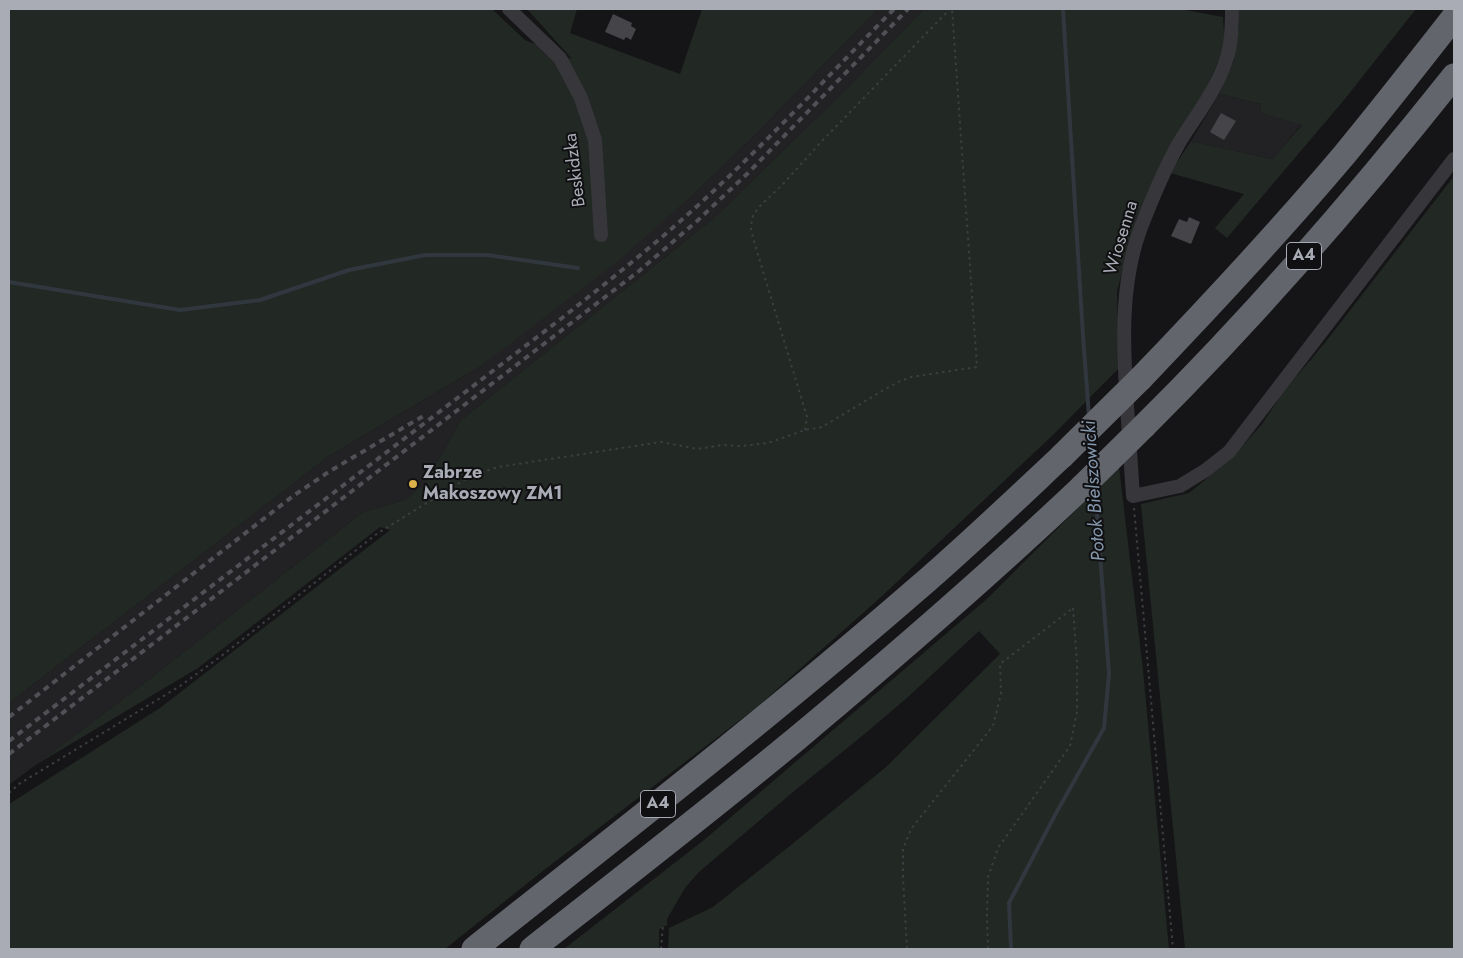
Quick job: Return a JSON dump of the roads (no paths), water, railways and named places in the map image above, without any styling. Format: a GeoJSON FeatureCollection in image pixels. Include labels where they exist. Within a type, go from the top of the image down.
{"type":"FeatureCollection","features":[{"type":"Feature","properties":{"kind":"highway","name":"A4"},"geometry":{"type":"LineString","coordinates":[[474,949],[677,789],[839,656],[925,582],[1062,456],[1205,312],[1295,212],[1345,154],[1454,17]]}},
{"type":"Feature","properties":{"kind":"highway","name":"A4"},"geometry":{"type":"LineString","coordinates":[[532,949],[794,741],[978,584],[1082,488],[1240,327],[1293,269],[1386,161],[1454,76]]}},
{"type":"Feature","properties":{"kind":"street","name":"Beskidzka"},"geometry":{"type":"LineString","coordinates":[[509,9],[560,58],[581,98],[595,140],[601,235]]}},
{"type":"Feature","properties":{"kind":"street","name":"Wiosenna"},"geometry":{"type":"LineString","coordinates":[[1232,9],[1231,40],[1224,66],[1210,95],[1168,165],[1140,230],[1128,276],[1125,300],[1124,366],[1133,496],[1180,486],[1206,470],[1229,452],[1454,159]]}},
{"type":"Feature","properties":{"kind":"waterway","name":"Potok Bielszowicki"},"geometry":{"type":"LineString","coordinates":[[1063,9],[1089,416]]}},
{"type":"Feature","properties":{"kind":"waterway"},"geometry":{"type":"LineString","coordinates":[[9,282],[180,310],[260,300],[349,270],[425,255],[487,255],[578,268]]}},
{"type":"Feature","properties":{"kind":"waterway","name":"Potok Bielszowicki"},"geometry":{"type":"LineString","coordinates":[[1091,440],[1093,463]]}},
{"type":"Feature","properties":{"kind":"waterway","name":"Potok Bielszowicki"},"geometry":{"type":"LineString","coordinates":[[1011,949],[1009,903],[1055,815],[1104,728],[1109,674],[1095,487]]}},
{"type":"Feature","properties":{"kind":"railway"},"geometry":{"type":"LineString","coordinates":[[9,741],[562,318],[636,259],[690,213],[731,174],[894,9]]}},
{"type":"Feature","properties":{"kind":"railway"},"geometry":{"type":"LineString","coordinates":[[9,754],[639,271],[697,221],[748,173],[908,9]]}},
{"type":"Feature","properties":{"kind":"railway"},"geometry":{"type":"LineString","coordinates":[[9,717],[293,496],[330,471],[425,415]]}},
{"type":"Feature","properties":{"kind":"place","name":"Zabrze Makoszowy ZM1"},"geometry":{"type":"Point","coordinates":[413,484]}}]}
